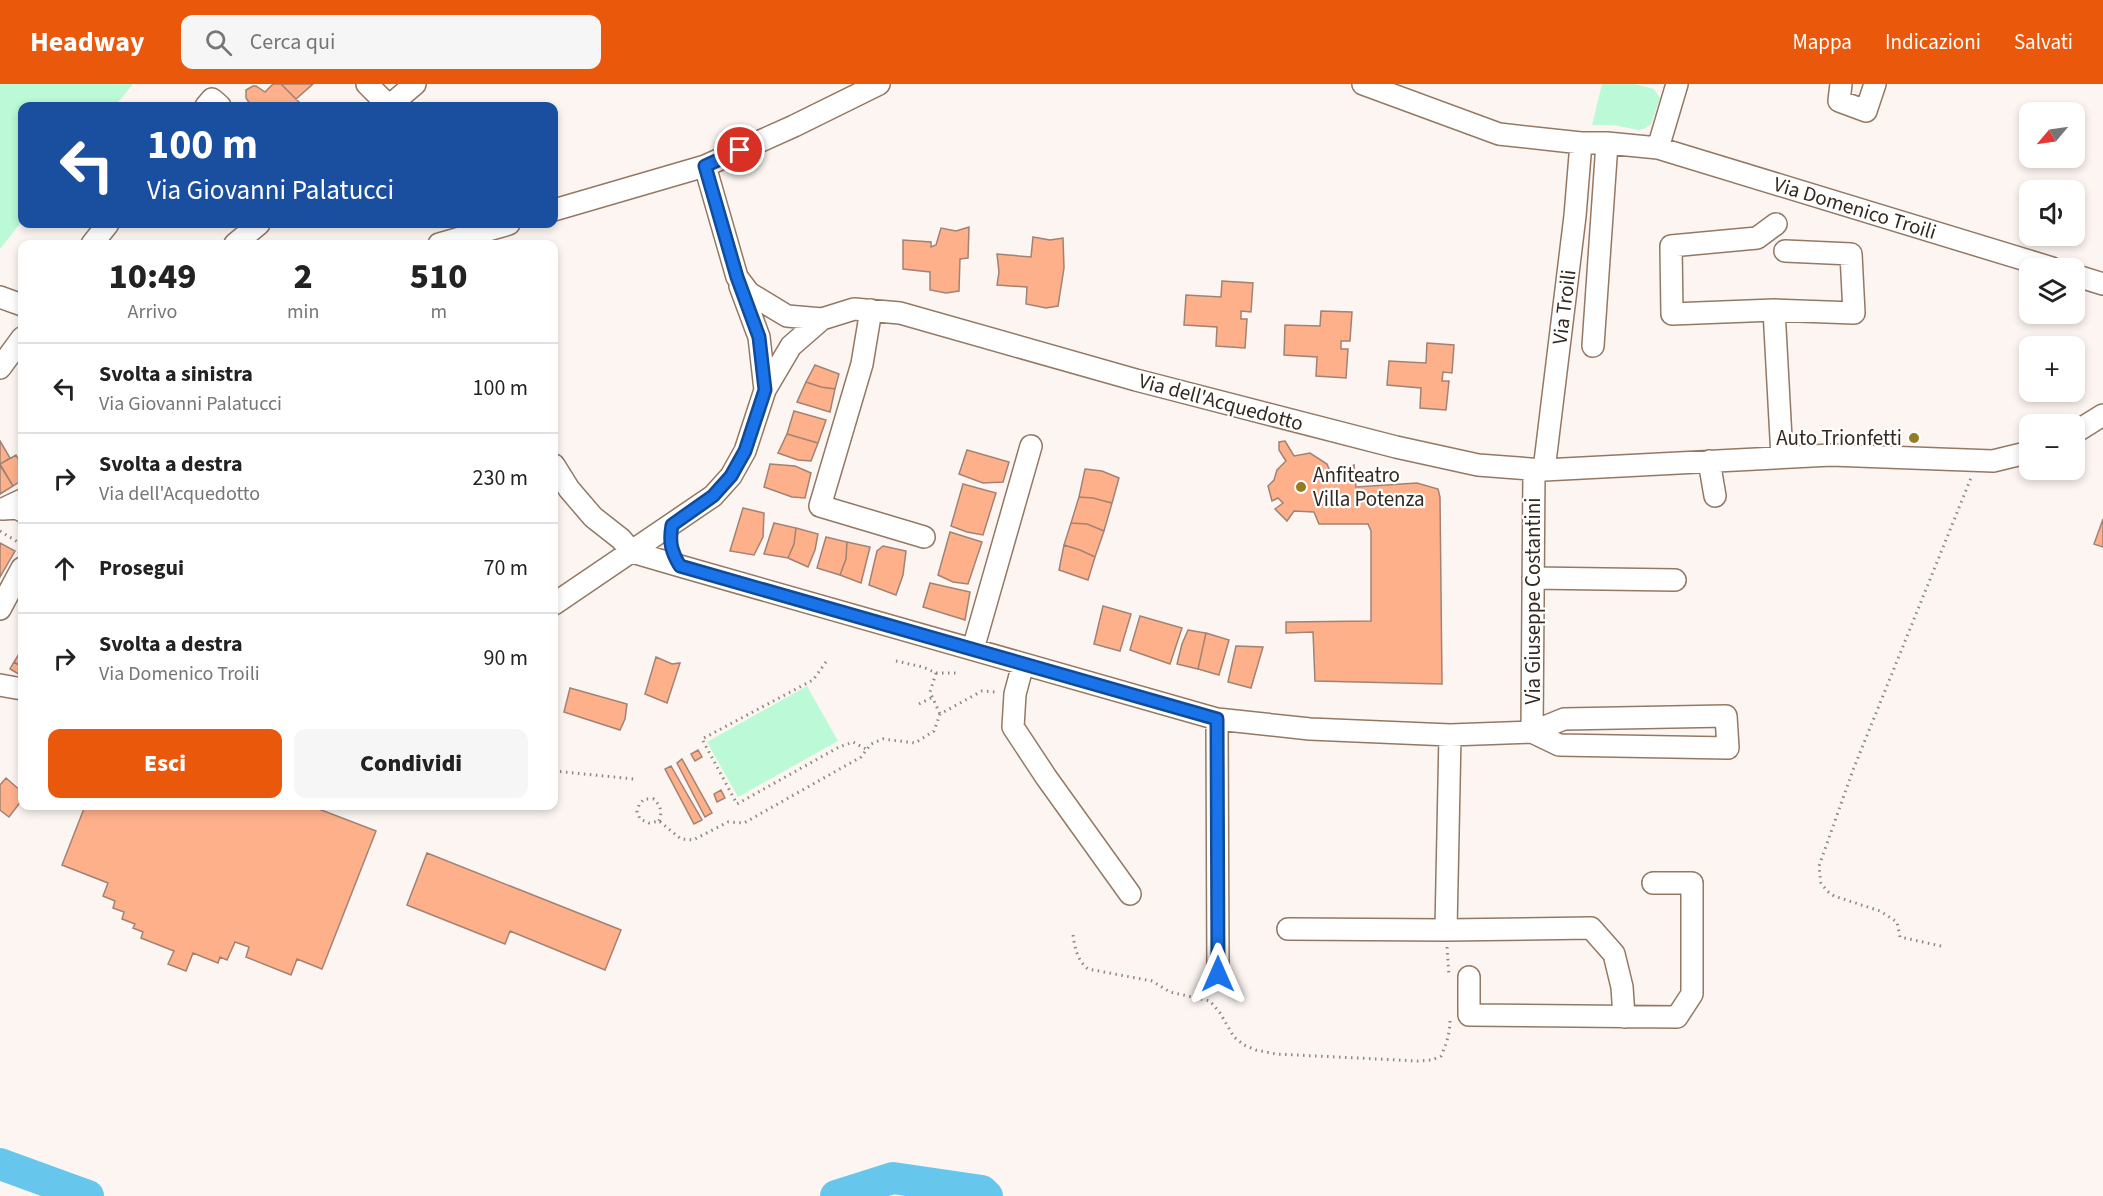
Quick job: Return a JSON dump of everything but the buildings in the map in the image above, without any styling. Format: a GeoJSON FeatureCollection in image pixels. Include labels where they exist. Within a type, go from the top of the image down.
{"type":"FeatureCollection","features":[{"type":"Feature","properties":{"kind":"street"},"geometry":{"type":"LineString","coordinates":[[367,84],[387,102]]}},
{"type":"Feature","properties":{"kind":"street"},"geometry":{"type":"LineString","coordinates":[[396,102],[415,84]]}},
{"type":"Feature","properties":{"kind":"street"},"geometry":{"type":"LineString","coordinates":[[558,209],[705,166],[879,84]]}},
{"type":"Feature","properties":{"kind":"street","name":"Via Domenico Troili"},"geometry":{"type":"LineString","coordinates":[[1363,84],[1499,134],[1658,148],[2019,258]]}},
{"type":"Feature","properties":{"kind":"street"},"geometry":{"type":"LineString","coordinates":[[1658,148],[1677,84]]}},
{"type":"Feature","properties":{"kind":"street"},"geometry":{"type":"LineString","coordinates":[[1841,84],[1839,101],[1866,111],[1875,84]]}},
{"type":"Feature","properties":{"kind":"street","name":"Via Troili"},"geometry":{"type":"LineString","coordinates":[[1539,470],[1575,216],[1581,143]]}},
{"type":"Feature","properties":{"kind":"street"},"geometry":{"type":"LineString","coordinates":[[1593,346],[1608,143]]}},
{"type":"Feature","properties":{"kind":"street"},"geometry":{"type":"LineString","coordinates":[[705,166],[737,277],[759,337],[765,390]]}},
{"type":"Feature","properties":{"kind":"street"},"geometry":{"type":"LineString","coordinates":[[1776,225],[1757,238],[1671,246],[1672,314],[1774,310],[1854,313],[1851,254],[1785,250]]}},
{"type":"Feature","properties":{"kind":"street"},"geometry":{"type":"LineString","coordinates":[[240,240],[254,228]]}},
{"type":"Feature","properties":{"kind":"street"},"geometry":{"type":"LineString","coordinates":[[453,240],[495,228]]}},
{"type":"Feature","properties":{"kind":"street"},"geometry":{"type":"LineString","coordinates":[[737,277],[749,293],[787,316],[822,319]]}},
{"type":"Feature","properties":{"kind":"street"},"geometry":{"type":"LineString","coordinates":[[2085,279],[2103,284]]}},
{"type":"Feature","properties":{"kind":"street"},"geometry":{"type":"LineString","coordinates":[[0,297],[18,304]]}},
{"type":"Feature","properties":{"kind":"street","name":"Via dell'Acquedotto"},"geometry":{"type":"LineString","coordinates":[[558,601],[713,496],[731,476],[745,451],[765,390],[791,346],[822,319],[855,309],[900,313],[1136,380],[1396,447],[1478,465],[1539,470],[1831,455],[1993,461],[2019,455]]}},
{"type":"Feature","properties":{"kind":"street"},"geometry":{"type":"LineString","coordinates":[[871,310],[862,364],[820,506],[924,537]]}},
{"type":"Feature","properties":{"kind":"street"},"geometry":{"type":"LineString","coordinates":[[1774,310],[1782,457]]}},
{"type":"Feature","properties":{"kind":"street"},"geometry":{"type":"LineString","coordinates":[[0,368],[18,343]]}},
{"type":"Feature","properties":{"kind":"street"},"geometry":{"type":"LineString","coordinates":[[2085,426],[2103,415]]}},
{"type":"Feature","properties":{"kind":"street"},"geometry":{"type":"LineString","coordinates":[[973,649],[1031,446]]}},
{"type":"Feature","properties":{"kind":"street"},"geometry":{"type":"LineString","coordinates":[[1709,460],[1715,496]]}},
{"type":"Feature","properties":{"kind":"street","name":"Via Giuseppe Costantini"},"geometry":{"type":"LineString","coordinates":[[1532,732],[1533,578],[1539,470]]}},
{"type":"Feature","properties":{"kind":"street"},"geometry":{"type":"LineString","coordinates":[[558,471],[569,489],[593,517],[621,539],[632,552]]}},
{"type":"Feature","properties":{"kind":"street"},"geometry":{"type":"LineString","coordinates":[[672,525],[669,539],[670,550],[680,566]]}},
{"type":"Feature","properties":{"kind":"street","name":"Via Giuseppe Costantini"},"geometry":{"type":"LineString","coordinates":[[632,552],[1217,719],[1310,729],[1450,735],[1532,732],[1564,719],[1726,716],[1728,748],[1558,745],[1532,732]]}},
{"type":"Feature","properties":{"kind":"street"},"geometry":{"type":"LineString","coordinates":[[0,609],[18,575]]}},
{"type":"Feature","properties":{"kind":"street"},"geometry":{"type":"LineString","coordinates":[[1533,578],[1675,580]]}},
{"type":"Feature","properties":{"kind":"street"},"geometry":{"type":"LineString","coordinates":[[1023,664],[1015,694],[1013,727],[1130,894]]}},
{"type":"Feature","properties":{"kind":"street"},"geometry":{"type":"LineString","coordinates":[[0,685],[18,688]]}},
{"type":"Feature","properties":{"kind":"street"},"geometry":{"type":"LineString","coordinates":[[1217,719],[1218,974]]}},
{"type":"Feature","properties":{"kind":"street"},"geometry":{"type":"LineString","coordinates":[[1446,930],[1450,735]]}},
{"type":"Feature","properties":{"kind":"street"},"geometry":{"type":"LineString","coordinates":[[1459,979],[1469,1016],[1677,1017],[1692,994],[1692,883],[1653,883]]}},
{"type":"Feature","properties":{"kind":"street"},"geometry":{"type":"LineString","coordinates":[[1288,929],[1591,928],[1614,954],[1622,987],[1624,1017]]}},
{"type":"Feature","properties":{"kind":"path"},"geometry":{"type":"LineString","coordinates":[[1941,946],[1900,937],[1898,922],[1889,916],[1834,896],[1821,883],[1819,866],[1853,770],[1967,490],[1973,461]]}},
{"type":"Feature","properties":{"kind":"path"},"geometry":{"type":"LineString","coordinates":[[0,531],[18,542]]}},
{"type":"Feature","properties":{"kind":"path"},"geometry":{"type":"LineString","coordinates":[[896,661],[923,667],[936,673],[956,673]]}},
{"type":"Feature","properties":{"kind":"path"},"geometry":{"type":"LineString","coordinates":[[826,662],[813,680],[702,739],[737,804],[839,747],[853,742],[866,749]]}},
{"type":"Feature","properties":{"kind":"path"},"geometry":{"type":"LineString","coordinates":[[936,673],[930,692],[940,714]]}},
{"type":"Feature","properties":{"kind":"path"},"geometry":{"type":"LineString","coordinates":[[659,821],[681,839],[693,840],[728,822],[744,823],[861,757],[871,744],[883,739],[915,743],[934,731],[940,714],[982,691],[1015,694]]}},
{"type":"Feature","properties":{"kind":"path"},"geometry":{"type":"LineString","coordinates":[[919,704],[931,698]]}},
{"type":"Feature","properties":{"kind":"path"},"geometry":{"type":"LineString","coordinates":[[558,771],[634,779]]}},
{"type":"Feature","properties":{"kind":"path"},"geometry":{"type":"LineString","coordinates":[[644,799],[654,799],[660,806],[662,814],[659,821],[649,823],[640,819],[637,812],[644,799]]}},
{"type":"Feature","properties":{"kind":"path"},"geometry":{"type":"LineString","coordinates":[[1446,930],[1459,979]]}},
{"type":"Feature","properties":{"kind":"path"},"geometry":{"type":"LineString","coordinates":[[1073,935],[1076,950],[1083,965],[1088,969],[1152,981],[1170,992],[1210,1001],[1234,1037],[1244,1045],[1256,1050],[1276,1054],[1407,1061],[1432,1060],[1441,1056],[1447,1044],[1450,1032],[1450,1013]]}},
{"type":"Feature","properties":{"kind":"green space"},"geometry":{"type":"Polygon","coordinates":[[[0,84],[133,84],[118,102],[18,102],[18,226],[0,249],[0,84]]]}},
{"type":"Feature","properties":{"kind":"green space"},"geometry":{"type":"Polygon","coordinates":[[[1602,84],[1635,84],[1654,89],[1660,98],[1651,124],[1638,130],[1614,125],[1592,125],[1602,84]]]}},
{"type":"Feature","properties":{"kind":"green space"},"geometry":{"type":"Polygon","coordinates":[[[807,686],[838,741],[738,797],[707,742],[807,686]]]}},
{"type":"Feature","properties":{"kind":"waterway"},"geometry":{"type":"LineString","coordinates":[[0,1164],[88,1196]]}},
{"type":"Feature","properties":{"kind":"waterway"},"geometry":{"type":"LineString","coordinates":[[836,1196],[893,1178],[982,1191],[987,1196]]}},
{"type":"Feature","properties":{"kind":"place","name":"Auto Trionfetti"},"geometry":{"type":"Point","coordinates":[1914,438]}},
{"type":"Feature","properties":{"kind":"place","name":"Anfiteatro Villa Potenza"},"geometry":{"type":"Point","coordinates":[1301,487]}},
{"type":"Feature","properties":{"kind":"route"},"geometry":{"type":"LineString","coordinates":[[740,150],[705,166],[737,277],[759,337],[765,390],[745,451],[731,476],[713,496],[672,525],[669,539],[670,550],[680,566],[1217,719],[1218,974]]}}]}
